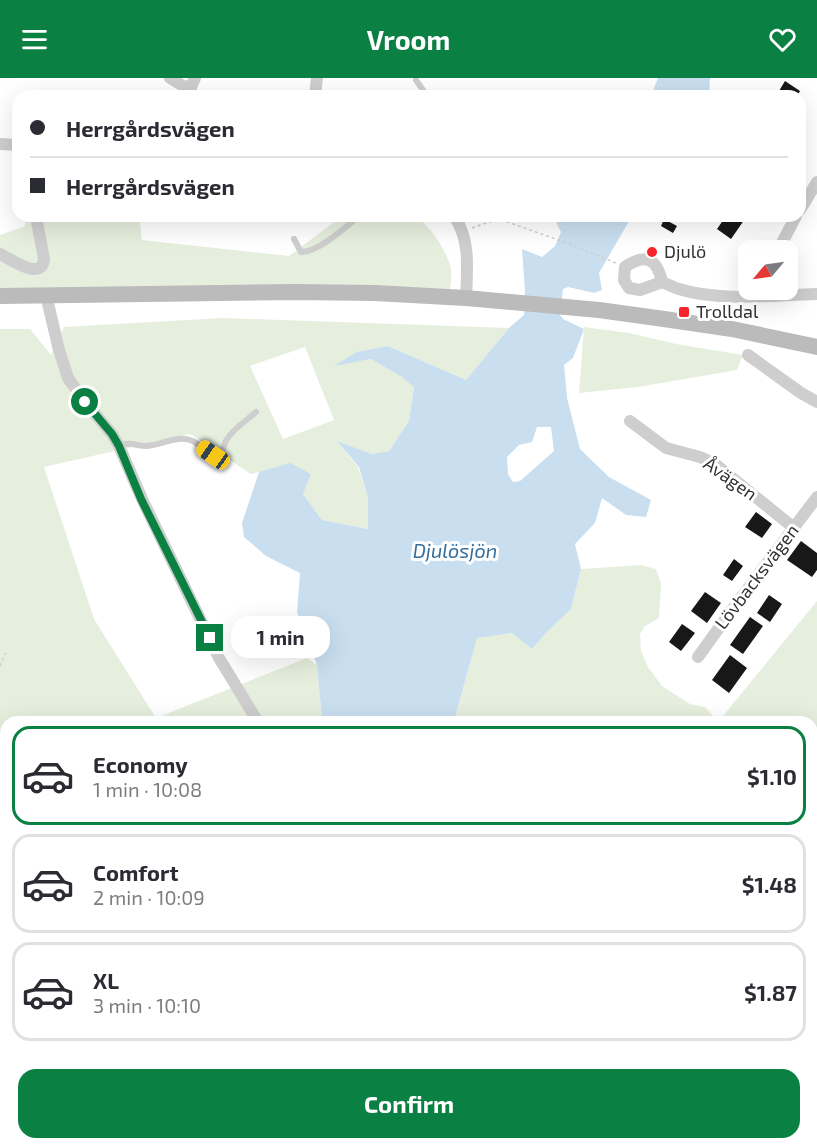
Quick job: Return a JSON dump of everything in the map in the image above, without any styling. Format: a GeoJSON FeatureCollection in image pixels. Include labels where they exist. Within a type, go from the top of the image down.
{"type":"FeatureCollection","features":[{"type":"Feature","properties":{"kind":"main road"},"geometry":{"type":"LineString","coordinates":[[0,296],[295,292],[375,293],[466,298],[598,310],[732,329],[817,347]]}},
{"type":"Feature","properties":{"kind":"street"},"geometry":{"type":"LineString","coordinates":[[170,78],[183,86],[192,87]]}},
{"type":"Feature","properties":{"kind":"street"},"geometry":{"type":"LineString","coordinates":[[806,200],[817,182]]}},
{"type":"Feature","properties":{"kind":"street"},"geometry":{"type":"LineString","coordinates":[[0,254],[29,269],[35,270],[41,267],[44,258],[37,222]]}},
{"type":"Feature","properties":{"kind":"street"},"geometry":{"type":"LineString","coordinates":[[457,222],[462,232],[466,253],[466,298]]}},
{"type":"Feature","properties":{"kind":"street"},"geometry":{"type":"LineString","coordinates":[[784,240],[793,222]]}},
{"type":"Feature","properties":{"kind":"street"},"geometry":{"type":"LineString","coordinates":[[662,282],[656,266],[643,258],[625,267],[624,280],[629,288],[640,290],[662,282],[681,290],[723,295],[817,294]]}},
{"type":"Feature","properties":{"kind":"street"},"geometry":{"type":"LineString","coordinates":[[46,295],[59,350],[69,378],[119,446],[141,499],[219,658],[254,716]]}},
{"type":"Feature","properties":{"kind":"street"},"geometry":{"type":"LineString","coordinates":[[748,355],[817,402]]}},
{"type":"Feature","properties":{"kind":"street","name":"Åvägen"},"geometry":{"type":"LineString","coordinates":[[630,421],[666,448],[700,457],[715,464],[794,528]]}},
{"type":"Feature","properties":{"kind":"street","name":"Lövbacksvägen"},"geometry":{"type":"LineString","coordinates":[[698,657],[817,497]]}},
{"type":"Feature","properties":{"kind":"lane"},"geometry":{"type":"LineString","coordinates":[[416,80],[423,90]]}},
{"type":"Feature","properties":{"kind":"lane"},"geometry":{"type":"LineString","coordinates":[[294,239],[301,252],[308,253],[351,222]]}},
{"type":"Feature","properties":{"kind":"lane"},"geometry":{"type":"LineString","coordinates":[[119,446],[127,443],[151,446],[186,439],[216,455],[223,451],[226,439],[256,412]]}},
{"type":"Feature","properties":{"kind":"path"},"geometry":{"type":"LineString","coordinates":[[462,232],[489,222]]}},
{"type":"Feature","properties":{"kind":"path"},"geometry":{"type":"LineString","coordinates":[[508,222],[625,267]]}},
{"type":"Feature","properties":{"kind":"path"},"geometry":{"type":"LineString","coordinates":[[0,666],[6,654]]}},
{"type":"Feature","properties":{"kind":"green space"},"geometry":{"type":"Polygon","coordinates":[[[25,222],[140,222],[142,240],[289,256],[334,222],[422,222],[436,237],[448,258],[451,268],[450,289],[0,290],[0,235],[25,226],[25,222]]]}},
{"type":"Feature","properties":{"kind":"green space"},"geometry":{"type":"Polygon","coordinates":[[[223,318],[509,328],[466,380],[388,346],[336,365],[371,359],[414,386],[409,421],[389,451],[372,454],[338,442],[358,467],[368,498],[368,529],[322,520],[303,494],[311,473],[259,472],[251,474],[190,434],[44,467],[94,619],[155,716],[0,716],[0,329],[30,329],[51,355],[64,327],[223,318]],[[305,347],[250,366],[283,439],[334,420],[305,347]]]}},
{"type":"Feature","properties":{"kind":"green space"},"geometry":{"type":"Polygon","coordinates":[[[584,327],[629,333],[676,344],[743,355],[737,370],[638,387],[579,393],[584,327]]]}},
{"type":"Feature","properties":{"kind":"green space"},"geometry":{"type":"Polygon","coordinates":[[[641,565],[656,569],[661,584],[659,618],[645,626],[640,634],[641,651],[648,667],[662,686],[690,704],[705,707],[713,716],[456,716],[477,637],[512,633],[532,649],[571,609],[581,569],[641,565]]]}},
{"type":"Feature","properties":{"kind":"green space"},"geometry":{"type":"Polygon","coordinates":[[[817,601],[817,716],[723,716],[817,601]]]}},
{"type":"Feature","properties":{"kind":"green space"},"geometry":{"type":"Polygon","coordinates":[[[307,658],[317,665],[322,716],[161,716],[307,658]]]}},
{"type":"Feature","properties":{"kind":"water"},"geometry":{"type":"Polygon","coordinates":[[[658,78],[710,78],[709,90],[653,90],[658,78]]]}},
{"type":"Feature","properties":{"kind":"water","name":"Djulösjön"},"geometry":{"type":"Polygon","coordinates":[[[556,222],[629,222],[599,273],[602,290],[594,293],[568,287],[563,289],[560,315],[563,319],[584,329],[573,358],[564,365],[567,398],[580,449],[609,477],[651,500],[646,517],[626,515],[602,498],[595,523],[575,544],[581,569],[571,609],[532,649],[512,633],[477,638],[455,716],[322,716],[317,665],[297,612],[300,573],[266,556],[244,537],[242,523],[259,472],[290,463],[311,474],[303,494],[322,520],[368,529],[368,498],[359,467],[337,441],[372,454],[389,451],[409,421],[414,387],[371,359],[334,366],[357,352],[388,346],[466,380],[509,328],[524,315],[522,249],[542,257],[555,246],[561,232],[556,222]],[[537,427],[532,442],[519,445],[507,457],[508,474],[513,482],[520,481],[554,451],[551,427],[537,427]]]}},
{"type":"Feature","properties":{"kind":"building"},"geometry":{"type":"Polygon","coordinates":[[[785,81],[798,90],[780,90],[785,81]]]}},
{"type":"Feature","properties":{"kind":"building"},"geometry":{"type":"Polygon","coordinates":[[[663,222],[670,222],[677,226],[673,233],[661,226],[663,222]]]}},
{"type":"Feature","properties":{"kind":"building"},"geometry":{"type":"Polygon","coordinates":[[[722,222],[743,222],[731,239],[717,229],[722,222]]]}},
{"type":"Feature","properties":{"kind":"building"},"geometry":{"type":"Polygon","coordinates":[[[756,512],[772,524],[762,538],[745,527],[756,512]]]}},
{"type":"Feature","properties":{"kind":"building"},"geometry":{"type":"Polygon","coordinates":[[[801,541],[817,553],[817,570],[812,577],[787,560],[801,541]]]}},
{"type":"Feature","properties":{"kind":"building"},"geometry":{"type":"Polygon","coordinates":[[[734,559],[743,566],[732,581],[723,575],[734,559]]]}},
{"type":"Feature","properties":{"kind":"building"},"geometry":{"type":"Polygon","coordinates":[[[705,592],[721,603],[707,623],[691,611],[705,592]]]}},
{"type":"Feature","properties":{"kind":"building"},"geometry":{"type":"Polygon","coordinates":[[[769,595],[782,604],[770,622],[757,613],[769,595]]]}},
{"type":"Feature","properties":{"kind":"building"},"geometry":{"type":"Polygon","coordinates":[[[750,617],[763,626],[743,654],[730,645],[750,617]]]}},
{"type":"Feature","properties":{"kind":"building"},"geometry":{"type":"Polygon","coordinates":[[[682,624],[695,633],[681,651],[669,642],[682,624]]]}},
{"type":"Feature","properties":{"kind":"building"},"geometry":{"type":"Polygon","coordinates":[[[730,655],[747,668],[729,693],[712,680],[730,655]]]}},
{"type":"Feature","properties":{"kind":"place","name":"Djulö"},"geometry":{"type":"Point","coordinates":[652,252]}},
{"type":"Feature","properties":{"kind":"place","name":"Trolldal"},"geometry":{"type":"Point","coordinates":[684,312]}},
{"type":"Feature","properties":{"kind":"route"},"geometry":{"type":"LineString","coordinates":[[85,402],[104,423],[119,446],[141,499],[210,638]]}}]}
